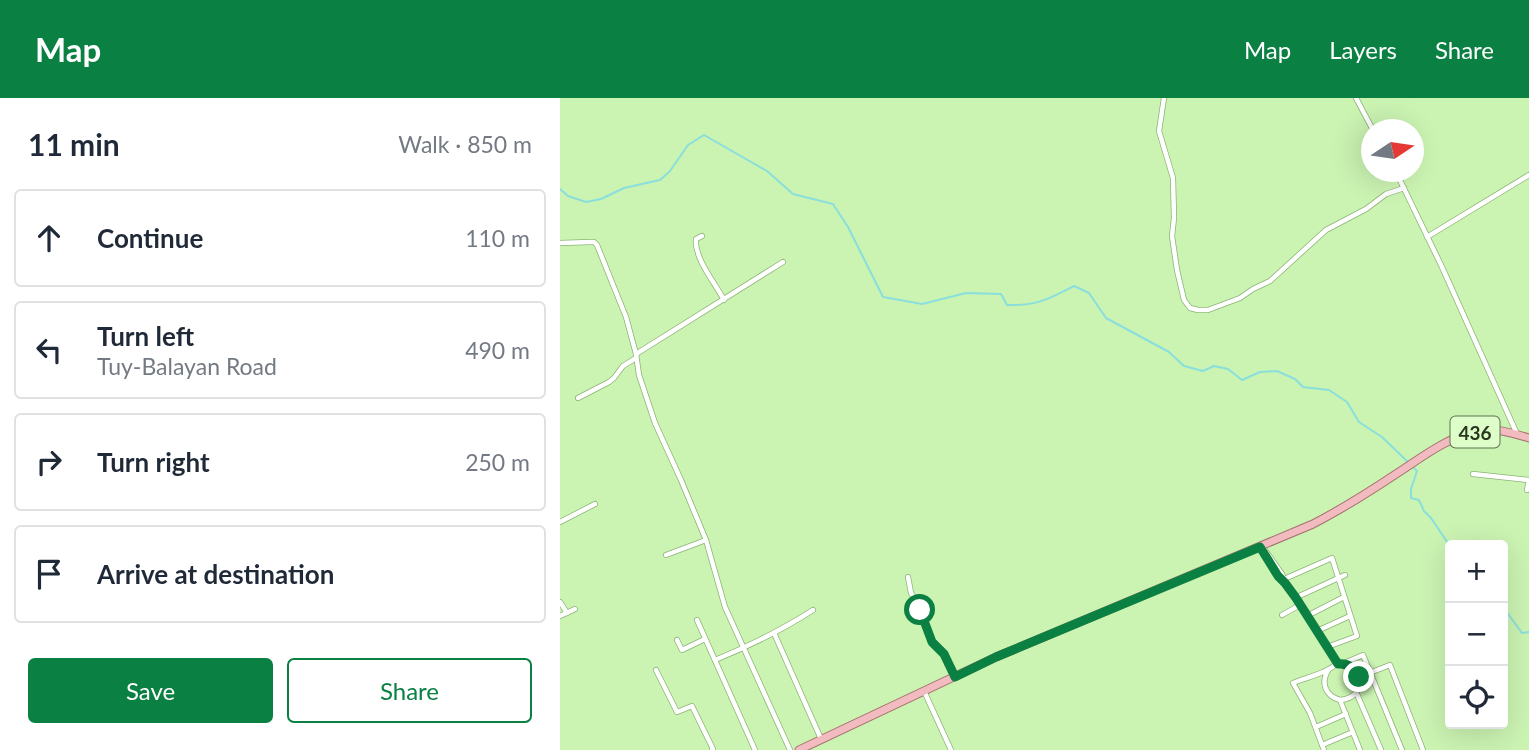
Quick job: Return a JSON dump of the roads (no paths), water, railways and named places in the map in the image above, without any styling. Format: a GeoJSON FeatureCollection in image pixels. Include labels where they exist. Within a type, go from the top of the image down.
{"type":"FeatureCollection","features":[{"type":"Feature","properties":{"kind":"main road","name":"436"},"geometry":{"type":"LineString","coordinates":[[799,750],[996,657],[1313,524],[1453,439],[1479,430],[1496,430],[1529,438]]}},
{"type":"Feature","properties":{"kind":"street"},"geometry":{"type":"LineString","coordinates":[[1164,98],[1159,131],[1171,169],[1174,218],[1172,236],[1182,292],[1190,308],[1208,310],[1240,298],[1270,281],[1326,230],[1366,209],[1386,194],[1404,188]]}},
{"type":"Feature","properties":{"kind":"street"},"geometry":{"type":"LineString","coordinates":[[1356,98],[1367,119]]}},
{"type":"Feature","properties":{"kind":"street"},"geometry":{"type":"LineString","coordinates":[[1427,237],[1529,175]]}},
{"type":"Feature","properties":{"kind":"street"},"geometry":{"type":"LineString","coordinates":[[1401,182],[1443,267],[1518,435]]}},
{"type":"Feature","properties":{"kind":"street"},"geometry":{"type":"LineString","coordinates":[[702,236],[696,239],[696,249],[724,300]]}},
{"type":"Feature","properties":{"kind":"street"},"geometry":{"type":"LineString","coordinates":[[560,243],[594,242],[597,245],[626,317],[639,375],[655,423],[706,540],[725,607],[790,750]]}},
{"type":"Feature","properties":{"kind":"street"},"geometry":{"type":"LineString","coordinates":[[578,398],[609,382],[636,356],[783,262]]}},
{"type":"Feature","properties":{"kind":"street"},"geometry":{"type":"LineString","coordinates":[[1473,474],[1529,480],[1527,490]]}},
{"type":"Feature","properties":{"kind":"street"},"geometry":{"type":"LineString","coordinates":[[560,522],[595,504]]}},
{"type":"Feature","properties":{"kind":"street"},"geometry":{"type":"LineString","coordinates":[[666,555],[706,540]]}},
{"type":"Feature","properties":{"kind":"street"},"geometry":{"type":"LineString","coordinates":[[1261,547],[1327,647],[1340,664],[1354,669],[1360,685],[1356,692],[1349,698],[1340,700],[1330,695],[1324,685],[1329,669]]}},
{"type":"Feature","properties":{"kind":"street"},"geometry":{"type":"LineString","coordinates":[[1284,581],[1332,558],[1357,636],[1327,647]]}},
{"type":"Feature","properties":{"kind":"street"},"geometry":{"type":"LineString","coordinates":[[1296,598],[1345,575]]}},
{"type":"Feature","properties":{"kind":"street"},"geometry":{"type":"LineString","coordinates":[[908,577],[911,593],[932,642],[944,654],[955,677]]}},
{"type":"Feature","properties":{"kind":"street"},"geometry":{"type":"LineString","coordinates":[[1307,616],[1344,597]]}},
{"type":"Feature","properties":{"kind":"street"},"geometry":{"type":"LineString","coordinates":[[560,602],[567,613]]}},
{"type":"Feature","properties":{"kind":"street"},"geometry":{"type":"LineString","coordinates":[[1282,615],[1300,605]]}},
{"type":"Feature","properties":{"kind":"street"},"geometry":{"type":"LineString","coordinates":[[560,616],[575,609]]}},
{"type":"Feature","properties":{"kind":"street"},"geometry":{"type":"LineString","coordinates":[[715,660],[774,633],[813,610]]}},
{"type":"Feature","properties":{"kind":"street"},"geometry":{"type":"LineString","coordinates":[[1317,631],[1350,616]]}},
{"type":"Feature","properties":{"kind":"street"},"geometry":{"type":"LineString","coordinates":[[696,620],[755,750]]}},
{"type":"Feature","properties":{"kind":"street"},"geometry":{"type":"LineString","coordinates":[[774,633],[821,739]]}},
{"type":"Feature","properties":{"kind":"street"},"geometry":{"type":"LineString","coordinates":[[677,640],[682,650],[705,639]]}},
{"type":"Feature","properties":{"kind":"street"},"geometry":{"type":"LineString","coordinates":[[1353,732],[1323,748],[1310,713],[1293,683],[1363,655],[1402,750]]}},
{"type":"Feature","properties":{"kind":"street"},"geometry":{"type":"LineString","coordinates":[[1359,677],[1390,665],[1423,750]]}},
{"type":"Feature","properties":{"kind":"street"},"geometry":{"type":"LineString","coordinates":[[656,670],[677,712],[692,706],[712,750]]}},
{"type":"Feature","properties":{"kind":"street"},"geometry":{"type":"LineString","coordinates":[[924,691],[951,750]]}},
{"type":"Feature","properties":{"kind":"street"},"geometry":{"type":"LineString","coordinates":[[1356,692],[1381,750]]}},
{"type":"Feature","properties":{"kind":"street"},"geometry":{"type":"LineString","coordinates":[[1340,700],[1360,750]]}},
{"type":"Feature","properties":{"kind":"street"},"geometry":{"type":"LineString","coordinates":[[1316,727],[1346,714]]}},
{"type":"Feature","properties":{"kind":"waterway"},"geometry":{"type":"LineString","coordinates":[[560,189],[568,196],[586,202],[601,199],[624,188],[660,180],[670,171],[688,145],[704,135],[767,171],[793,194],[833,204],[848,227],[883,297],[922,304],[966,293],[1001,294],[1007,305],[1017,305],[1042,301],[1074,286],[1089,293],[1106,318],[1169,352],[1184,366],[1203,371],[1214,366],[1228,369],[1242,380],[1260,372],[1277,371],[1295,379],[1303,387],[1329,390],[1347,402],[1359,422],[1382,437],[1408,462]]}},
{"type":"Feature","properties":{"kind":"waterway"},"geometry":{"type":"LineString","coordinates":[[1412,466],[1417,471],[1411,498],[1419,500],[1446,540]]}},
{"type":"Feature","properties":{"kind":"waterway"},"geometry":{"type":"LineString","coordinates":[[1508,614],[1522,633],[1529,632]]}}]}
